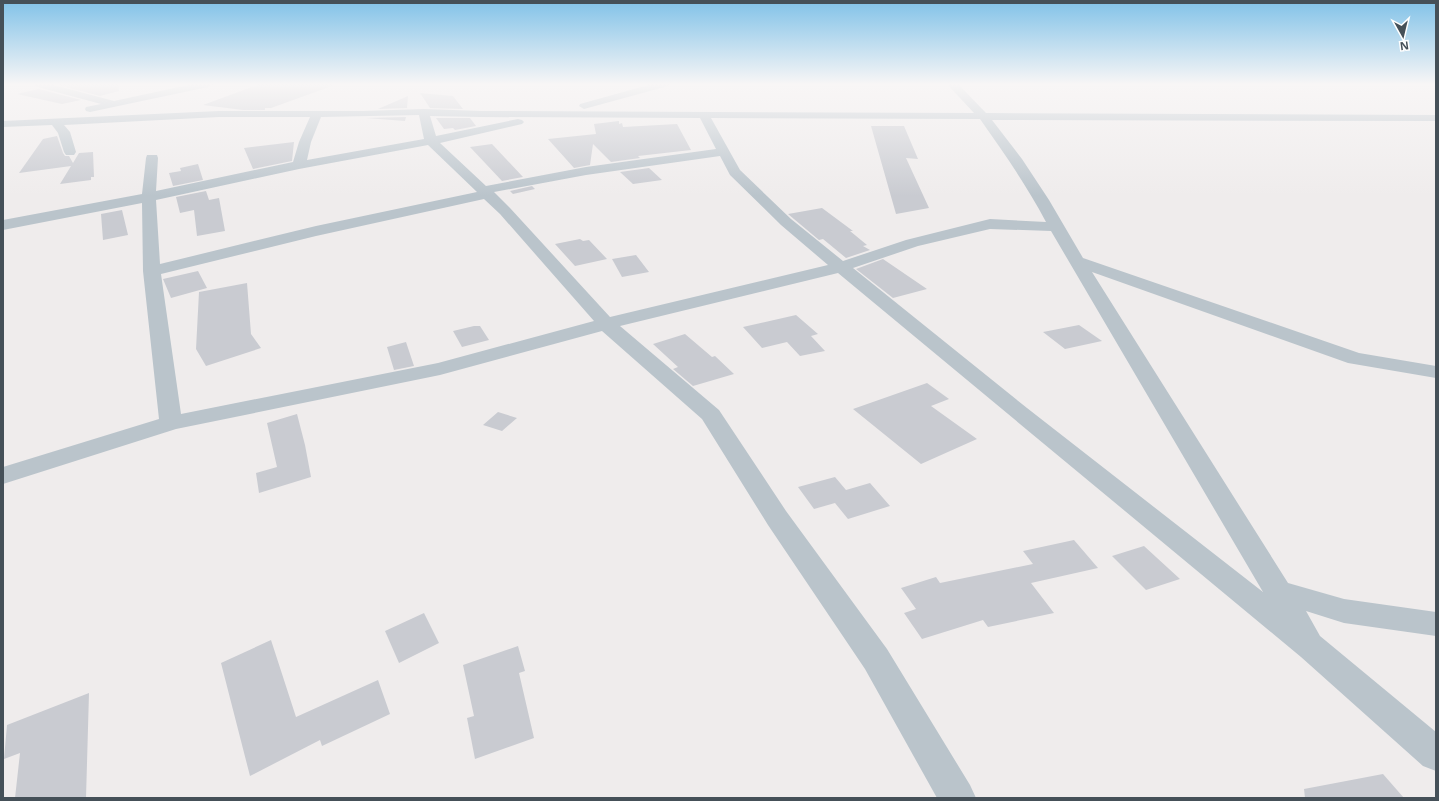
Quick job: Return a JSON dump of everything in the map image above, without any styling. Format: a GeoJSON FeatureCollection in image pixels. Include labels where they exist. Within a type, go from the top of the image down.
{"type":"FeatureCollection","features":[{"type":"Feature","properties":{"kind":"street"},"geometry":{"type":"LineString","coordinates":[[3,124],[41,121]]}},
{"type":"Feature","properties":{"kind":"street"},"geometry":{"type":"LineString","coordinates":[[50,121],[64,132],[70,152]]}},
{"type":"Feature","properties":{"kind":"street"},"geometry":{"type":"LineString","coordinates":[[299,165],[305,142],[314,121]]}},
{"type":"Feature","properties":{"kind":"street"},"geometry":{"type":"LineString","coordinates":[[426,121],[431,141],[486,192],[606,324],[711,415],[777,518],[876,659],[957,798]]}},
{"type":"Feature","properties":{"kind":"street"},"geometry":{"type":"LineString","coordinates":[[3,225],[299,165],[431,141],[518,121]]}},
{"type":"Feature","properties":{"kind":"street"},"geometry":{"type":"LineString","coordinates":[[707,121],[735,172],[786,222],[1019,413],[1312,648],[1436,754]]}},
{"type":"Feature","properties":{"kind":"street"},"geometry":{"type":"LineString","coordinates":[[987,121],[1022,168],[1042,200],[1076,261],[1312,648]]}},
{"type":"Feature","properties":{"kind":"street"},"geometry":{"type":"LineString","coordinates":[[3,127],[26,122]]}},
{"type":"Feature","properties":{"kind":"street"},"geometry":{"type":"LineString","coordinates":[[152,271],[316,231],[586,171],[723,152]]}},
{"type":"Feature","properties":{"kind":"street"},"geometry":{"type":"LineString","coordinates":[[152,158],[149,196],[152,271],[170,423]]}},
{"type":"Feature","properties":{"kind":"street"},"geometry":{"type":"LineString","coordinates":[[3,476],[170,423],[440,368],[606,324],[841,267],[912,243],[990,224],[1056,227]]}},
{"type":"Feature","properties":{"kind":"street"},"geometry":{"type":"LineString","coordinates":[[1076,261],[1356,360],[1436,372]]}},
{"type":"Feature","properties":{"kind":"street"},"geometry":{"type":"LineString","coordinates":[[1277,591],[1344,611],[1436,624]]}},
{"type":"Feature","properties":{"kind":"building"},"geometry":{"type":"Polygon","coordinates":[[[438,121],[473,121],[476,126],[455,130],[453,128],[444,129],[438,121]]]}},
{"type":"Feature","properties":{"kind":"building"},"geometry":{"type":"Polygon","coordinates":[[[619,121],[619,124],[622,123],[623,127],[677,124],[691,150],[638,156],[640,158],[611,162],[593,144],[590,165],[574,168],[548,139],[596,134],[594,124],[619,121]]]}},
{"type":"Feature","properties":{"kind":"building"},"geometry":{"type":"Polygon","coordinates":[[[871,126],[904,126],[918,159],[906,158],[929,208],[896,214],[871,126]]]}},
{"type":"Feature","properties":{"kind":"building"},"geometry":{"type":"Polygon","coordinates":[[[57,136],[63,153],[65,156],[69,156],[73,163],[79,153],[93,152],[94,177],[91,177],[91,180],[60,184],[71,166],[19,173],[43,139],[57,136]]]}},
{"type":"Feature","properties":{"kind":"building"},"geometry":{"type":"Polygon","coordinates":[[[294,142],[292,161],[253,169],[244,148],[294,142]]]}},
{"type":"Feature","properties":{"kind":"building"},"geometry":{"type":"Polygon","coordinates":[[[492,144],[523,177],[502,181],[470,147],[492,144]]]}},
{"type":"Feature","properties":{"kind":"building"},"geometry":{"type":"Polygon","coordinates":[[[198,164],[203,180],[173,186],[169,173],[181,171],[180,168],[198,164]]]}},
{"type":"Feature","properties":{"kind":"building"},"geometry":{"type":"Polygon","coordinates":[[[649,168],[662,180],[633,184],[620,172],[649,168]]]}},
{"type":"Feature","properties":{"kind":"building"},"geometry":{"type":"Polygon","coordinates":[[[532,186],[535,189],[513,194],[510,191],[532,186]]]}},
{"type":"Feature","properties":{"kind":"building"},"geometry":{"type":"Polygon","coordinates":[[[206,191],[209,200],[219,198],[225,231],[197,236],[194,210],[180,213],[176,197],[206,191]]]}},
{"type":"Feature","properties":{"kind":"building"},"geometry":{"type":"Polygon","coordinates":[[[822,208],[853,231],[850,231],[867,245],[863,246],[870,250],[846,258],[823,239],[819,240],[788,214],[822,208]]]}},
{"type":"Feature","properties":{"kind":"building"},"geometry":{"type":"Polygon","coordinates":[[[122,210],[128,235],[103,240],[101,214],[122,210]]]}},
{"type":"Feature","properties":{"kind":"building"},"geometry":{"type":"Polygon","coordinates":[[[580,239],[583,241],[589,240],[607,259],[575,266],[555,244],[580,239]]]}},
{"type":"Feature","properties":{"kind":"building"},"geometry":{"type":"Polygon","coordinates":[[[636,255],[649,272],[622,277],[612,259],[636,255]]]}},
{"type":"Feature","properties":{"kind":"building"},"geometry":{"type":"Polygon","coordinates":[[[883,259],[927,289],[893,298],[856,269],[883,259]]]}},
{"type":"Feature","properties":{"kind":"building"},"geometry":{"type":"Polygon","coordinates":[[[198,271],[207,288],[171,298],[163,279],[198,271]]]}},
{"type":"Feature","properties":{"kind":"building"},"geometry":{"type":"Polygon","coordinates":[[[247,283],[251,334],[261,348],[206,366],[196,349],[199,292],[247,283]]]}},
{"type":"Feature","properties":{"kind":"building"},"geometry":{"type":"Polygon","coordinates":[[[796,315],[818,334],[811,336],[825,351],[800,356],[787,342],[762,348],[743,327],[796,315]]]}},
{"type":"Feature","properties":{"kind":"building"},"geometry":{"type":"Polygon","coordinates":[[[1079,325],[1102,341],[1065,349],[1043,332],[1079,325]]]}},
{"type":"Feature","properties":{"kind":"building"},"geometry":{"type":"Polygon","coordinates":[[[480,326],[489,340],[462,347],[453,331],[480,326]]]}},
{"type":"Feature","properties":{"kind":"building"},"geometry":{"type":"Polygon","coordinates":[[[685,334],[712,357],[715,356],[734,374],[693,386],[673,369],[678,367],[653,344],[685,334]]]}},
{"type":"Feature","properties":{"kind":"building"},"geometry":{"type":"Polygon","coordinates":[[[406,342],[414,366],[394,370],[387,347],[406,342]]]}},
{"type":"Feature","properties":{"kind":"building"},"geometry":{"type":"Polygon","coordinates":[[[927,383],[949,399],[931,406],[977,439],[921,464],[853,409],[927,383]]]}},
{"type":"Feature","properties":{"kind":"building"},"geometry":{"type":"Polygon","coordinates":[[[498,412],[517,418],[502,431],[483,425],[498,412]]]}},
{"type":"Feature","properties":{"kind":"building"},"geometry":{"type":"Polygon","coordinates":[[[297,414],[311,477],[259,493],[256,473],[277,467],[267,423],[297,414]]]}},
{"type":"Feature","properties":{"kind":"building"},"geometry":{"type":"Polygon","coordinates":[[[835,477],[846,490],[870,483],[890,506],[848,519],[835,503],[814,509],[798,487],[835,477]]]}},
{"type":"Feature","properties":{"kind":"building"},"geometry":{"type":"Polygon","coordinates":[[[1074,540],[1098,568],[1031,583],[1054,613],[988,627],[983,620],[922,639],[904,613],[916,609],[901,588],[936,577],[940,583],[1033,564],[1023,551],[1074,540]]]}},
{"type":"Feature","properties":{"kind":"building"},"geometry":{"type":"Polygon","coordinates":[[[1144,546],[1180,579],[1146,590],[1112,556],[1144,546]]]}},
{"type":"Feature","properties":{"kind":"building"},"geometry":{"type":"Polygon","coordinates":[[[424,613],[439,643],[399,663],[385,631],[424,613]]]}},
{"type":"Feature","properties":{"kind":"building"},"geometry":{"type":"Polygon","coordinates":[[[271,640],[296,717],[378,680],[390,714],[322,746],[320,740],[250,776],[221,663],[271,640]]]}},
{"type":"Feature","properties":{"kind":"building"},"geometry":{"type":"Polygon","coordinates":[[[518,646],[525,671],[519,673],[534,738],[475,759],[467,718],[474,716],[463,665],[518,646]]]}},
{"type":"Feature","properties":{"kind":"building"},"geometry":{"type":"Polygon","coordinates":[[[89,693],[86,798],[15,798],[20,753],[4,759],[7,725],[89,693]]]}},
{"type":"Feature","properties":{"kind":"building"},"geometry":{"type":"Polygon","coordinates":[[[1383,774],[1404,798],[1305,798],[1304,789],[1383,774]]]}}]}
